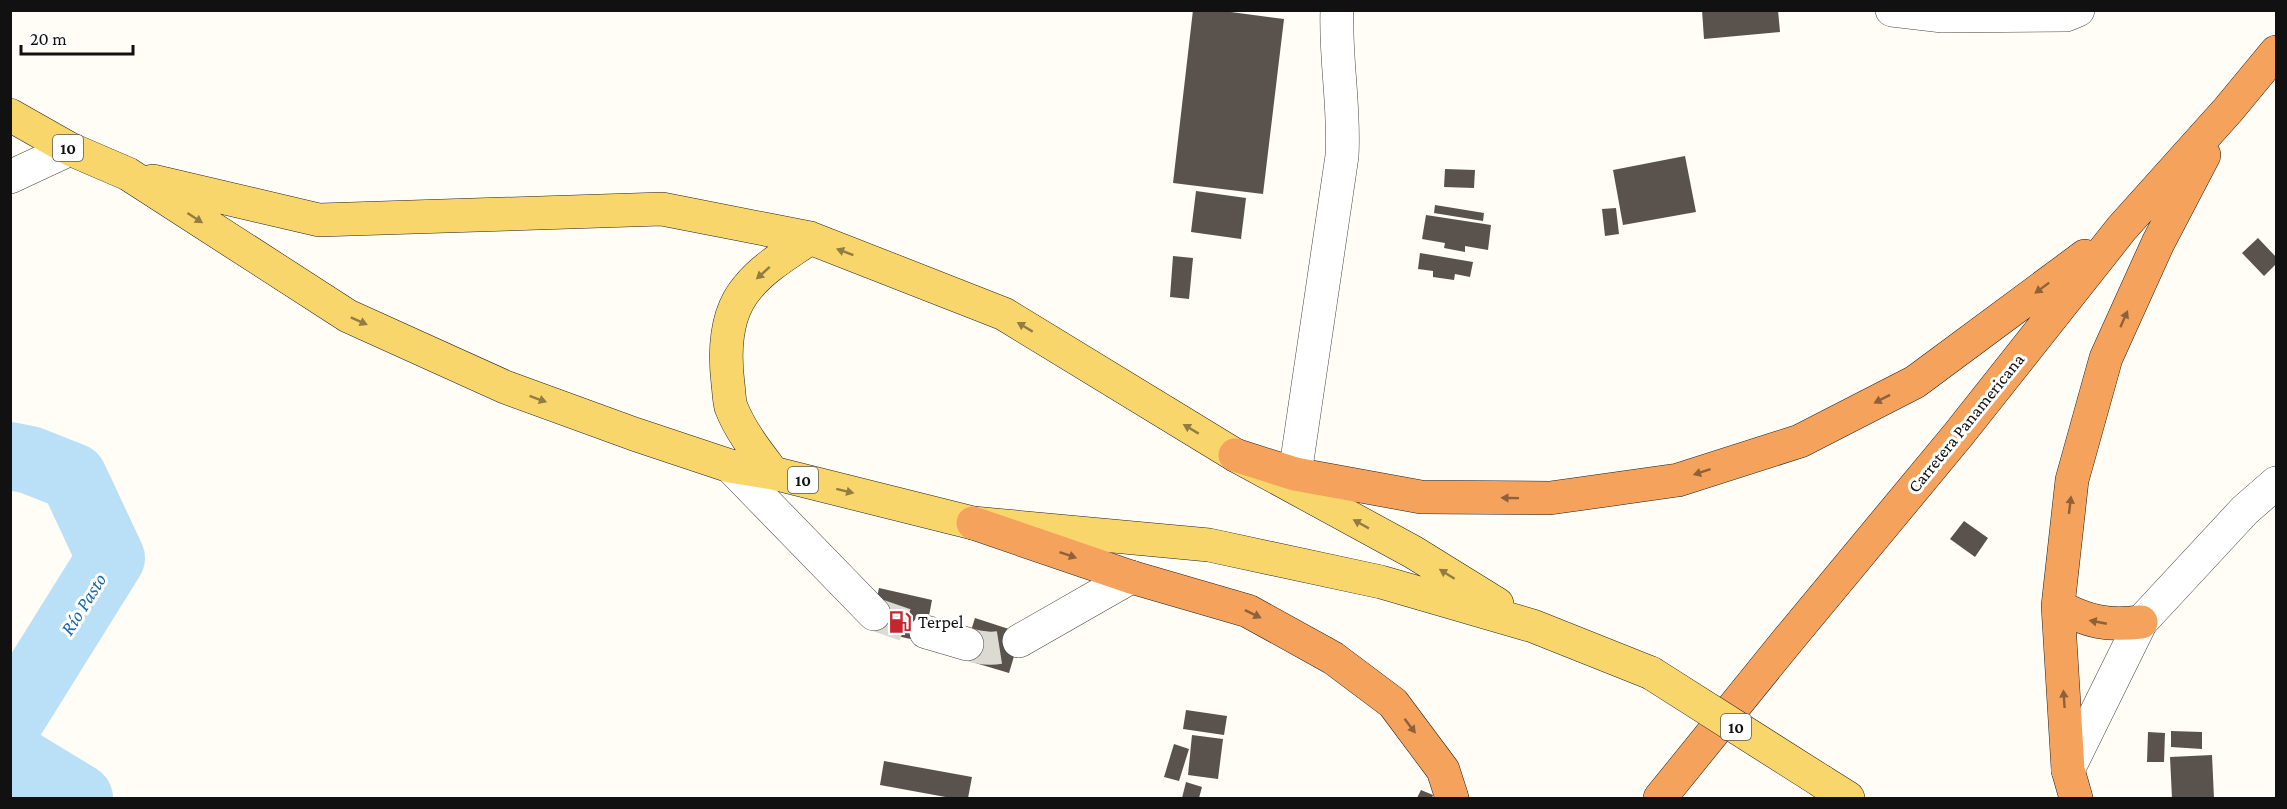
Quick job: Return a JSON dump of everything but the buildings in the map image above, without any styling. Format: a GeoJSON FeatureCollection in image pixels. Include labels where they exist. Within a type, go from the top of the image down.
{"type":"FeatureCollection","features":[{"type":"Feature","properties":{"kind":"highway","name":"Carretera Panamericana"},"geometry":{"type":"LineString","coordinates":[[1660,798],[1958,435],[2122,228],[2277,52]]}},
{"type":"Feature","properties":{"kind":"highway"},"geometry":{"type":"LineString","coordinates":[[2072,784],[2058,606],[2072,480],[2106,358],[2158,243],[2228,110]]}},
{"type":"Feature","properties":{"kind":"highway"},"geometry":{"type":"LineString","coordinates":[[1235,455],[1295,474],[1421,497],[1550,498],[1678,480],[1800,441],[1915,382],[2122,228]]}},
{"type":"Feature","properties":{"kind":"highway"},"geometry":{"type":"LineString","coordinates":[[973,523],[1131,577],[1248,611],[1333,658],[1393,704],[1443,770],[1452,798]]}},
{"type":"Feature","properties":{"kind":"highway"},"geometry":{"type":"LineString","coordinates":[[2058,606],[2098,623],[2120,625],[2141,622]]}},
{"type":"Feature","properties":{"kind":"main road","name":"10"},"geometry":{"type":"LineString","coordinates":[[10,115],[70,149],[128,174],[348,316],[505,387],[730,466],[773,473],[973,523],[1209,545],[1381,582],[1533,626],[1651,674],[1848,798]]}},
{"type":"Feature","properties":{"kind":"main road","name":"10"},"geometry":{"type":"LineString","coordinates":[[128,174],[319,220],[662,208],[810,238],[1004,314],[1235,455],[1413,552],[1533,626]]}},
{"type":"Feature","properties":{"kind":"main road"},"geometry":{"type":"LineString","coordinates":[[773,473],[749,442],[731,405],[726,362],[729,329],[735,305],[748,286],[773,264],[810,238]]}},
{"type":"Feature","properties":{"kind":"street"},"geometry":{"type":"LineString","coordinates":[[1295,474],[1342,156],[1337,10]]}},
{"type":"Feature","properties":{"kind":"street"},"geometry":{"type":"LineString","coordinates":[[1892,10],[1954,16],[2066,15],[2078,10]]}},
{"type":"Feature","properties":{"kind":"street"},"geometry":{"type":"LineString","coordinates":[[10,177],[70,149]]}},
{"type":"Feature","properties":{"kind":"street"},"geometry":{"type":"LineString","coordinates":[[730,466],[874,614]]}},
{"type":"Feature","properties":{"kind":"street"},"geometry":{"type":"LineString","coordinates":[[2072,784],[2141,622],[2245,510],[2277,483]]}},
{"type":"Feature","properties":{"kind":"street"},"geometry":{"type":"LineString","coordinates":[[1019,641],[1131,577]]}},
{"type":"Feature","properties":{"kind":"street"},"geometry":{"type":"LineString","coordinates":[[926,632],[967,644]]}},
{"type":"Feature","properties":{"kind":"waterway","name":"Río Pasto"},"geometry":{"type":"LineString","coordinates":[[10,456],[30,460],[73,477],[111,558],[10,720]]}},
{"type":"Feature","properties":{"kind":"waterway","name":"Río Pasto"},"geometry":{"type":"LineString","coordinates":[[10,756],[79,798]]}},
{"type":"Feature","properties":{"kind":"tunnel"},"geometry":{"type":"LineString","coordinates":[[874,614],[926,632]]}},
{"type":"Feature","properties":{"kind":"tunnel"},"geometry":{"type":"LineString","coordinates":[[967,644],[993,648],[1019,641]]}},
{"type":"Feature","properties":{"kind":"place","name":"Terpel"},"geometry":{"type":"Point","coordinates":[900,622]}}]}
